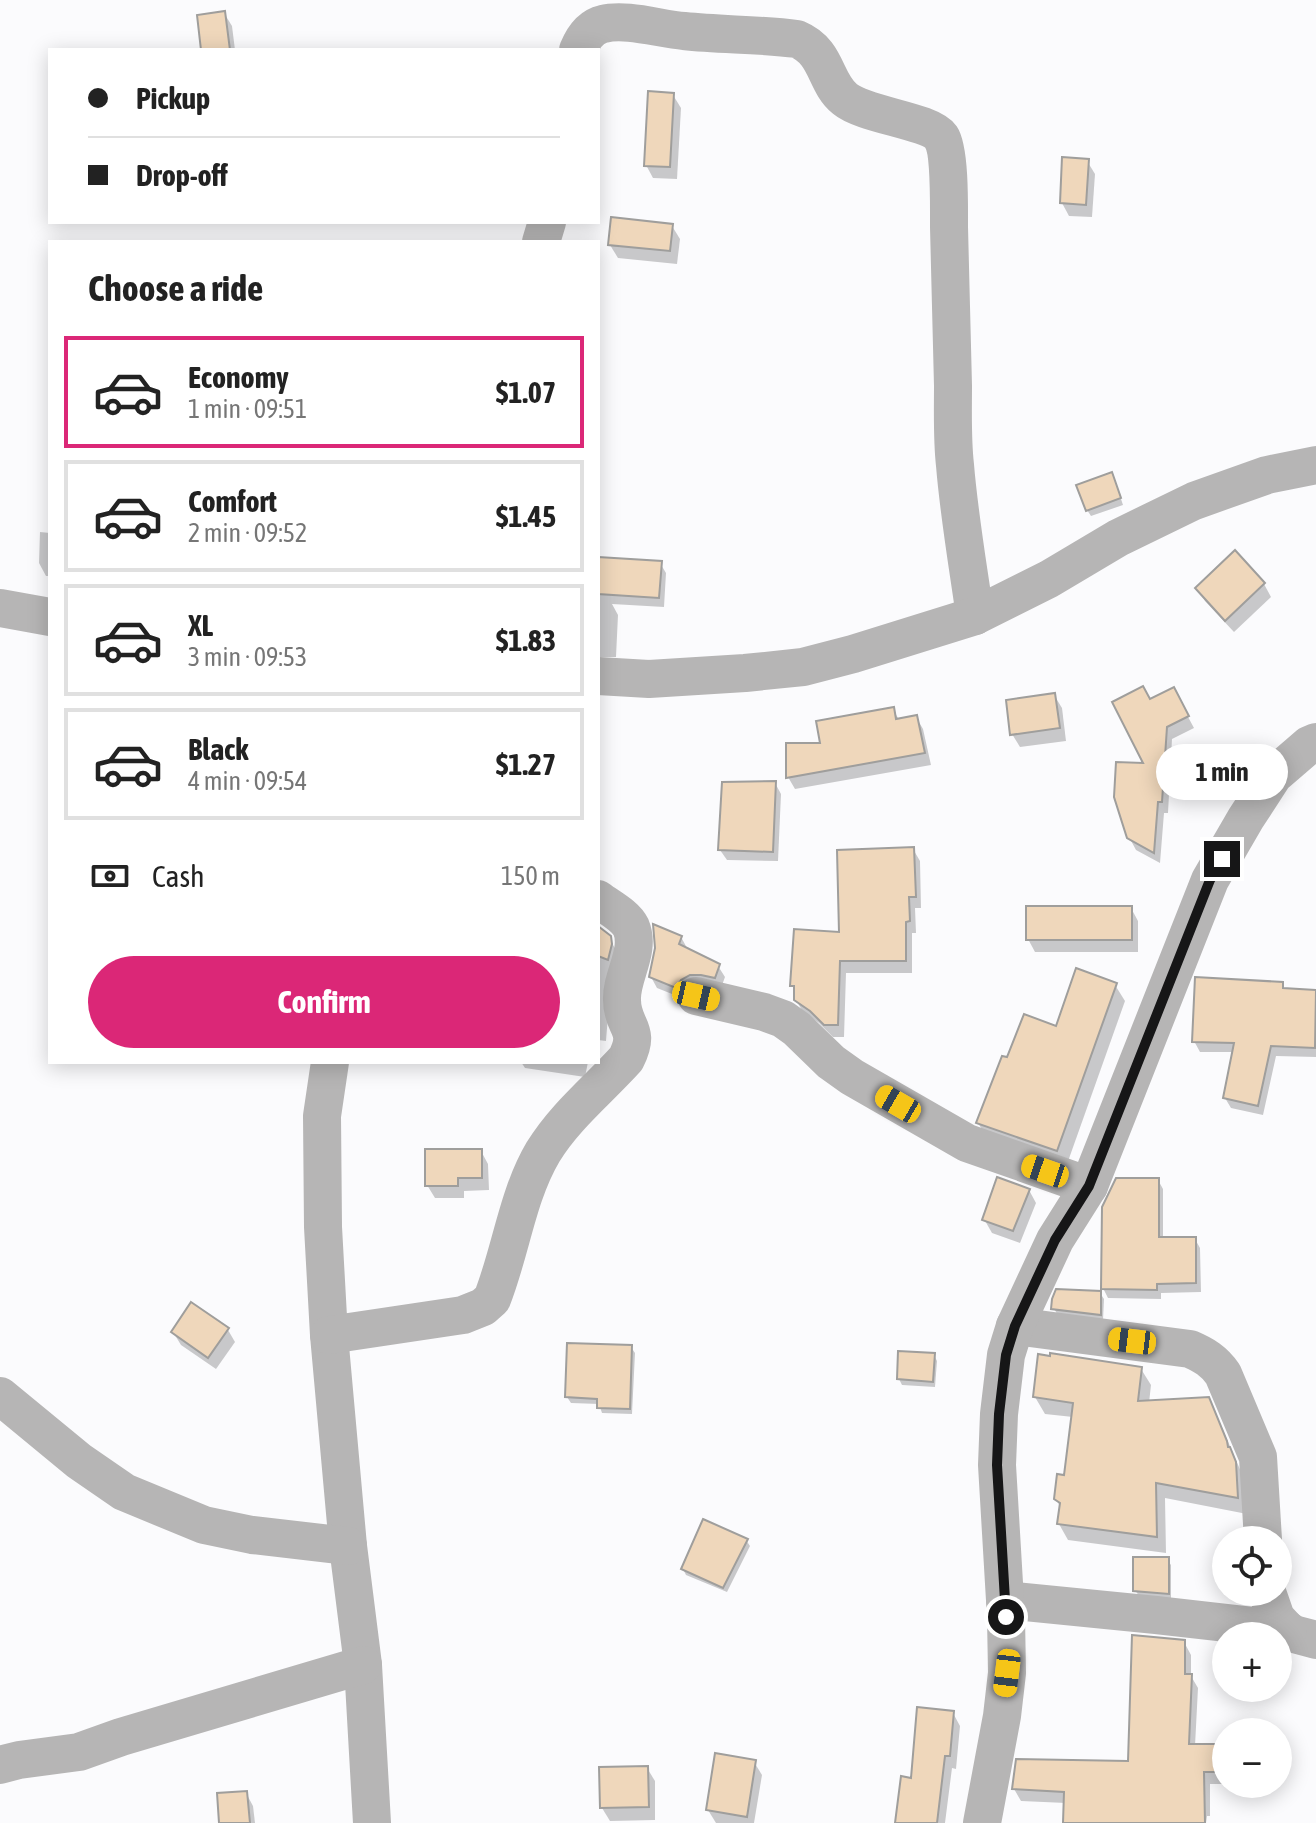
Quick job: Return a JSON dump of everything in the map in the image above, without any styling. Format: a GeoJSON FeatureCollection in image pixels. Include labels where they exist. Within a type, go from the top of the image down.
{"type":"FeatureCollection","features":[{"type":"Feature","properties":{"kind":"street"},"geometry":{"type":"LineString","coordinates":[[579,48],[583,37],[602,24],[797,39],[815,51],[847,101],[935,131],[941,137],[949,205],[955,465],[975,616]]}},
{"type":"Feature","properties":{"kind":"street"},"geometry":{"type":"LineString","coordinates":[[600,676],[649,679],[745,673],[803,667],[853,654],[975,616],[1049,579],[1118,538],[1194,501],[1267,475],[1316,465]]}},
{"type":"Feature","properties":{"kind":"street"},"geometry":{"type":"LineString","coordinates":[[0,608],[48,617]]}},
{"type":"Feature","properties":{"kind":"street"},"geometry":{"type":"LineString","coordinates":[[982,1823],[1007,1673],[997,1465],[1006,1355],[1015,1326],[1055,1240],[1089,1186],[1210,880],[1274,775],[1316,742]]}},
{"type":"Feature","properties":{"kind":"street"},"geometry":{"type":"LineString","coordinates":[[329,1335],[463,1315],[483,1307],[492,1299],[541,1155],[559,1127],[626,1059],[633,1045],[622,996],[634,939],[626,920],[600,900]]}},
{"type":"Feature","properties":{"kind":"street"},"geometry":{"type":"LineString","coordinates":[[696,996],[783,1019],[852,1077],[967,1143],[1089,1186]]}},
{"type":"Feature","properties":{"kind":"street"},"geometry":{"type":"LineString","coordinates":[[330,1064],[322,1116],[323,1227],[329,1335],[348,1546],[363,1665],[372,1823]]}},
{"type":"Feature","properties":{"kind":"street"},"geometry":{"type":"LineString","coordinates":[[1015,1326],[1190,1349],[1205,1355],[1223,1374],[1258,1457],[1262,1526]]}},
{"type":"Feature","properties":{"kind":"street"},"geometry":{"type":"LineString","coordinates":[[0,1396],[79,1461],[124,1492],[204,1525],[252,1535],[348,1546]]}},
{"type":"Feature","properties":{"kind":"street"},"geometry":{"type":"LineString","coordinates":[[1005,1600],[1156,1615],[1302,1635]]}},
{"type":"Feature","properties":{"kind":"street"},"geometry":{"type":"LineString","coordinates":[[1272,1606],[1276,1618],[1302,1635]]}},
{"type":"Feature","properties":{"kind":"street"},"geometry":{"type":"LineString","coordinates":[[0,1765],[79,1752],[363,1665]]}},
{"type":"Feature","properties":{"kind":"building"},"geometry":{"type":"Polygon","coordinates":[[[225,11],[230,48],[201,48],[197,15],[225,11]]]}},
{"type":"Feature","properties":{"kind":"building"},"geometry":{"type":"Polygon","coordinates":[[[648,91],[674,93],[670,167],[644,166],[648,91]]]}},
{"type":"Feature","properties":{"kind":"building"},"geometry":{"type":"Polygon","coordinates":[[[1062,157],[1089,159],[1086,205],[1060,203],[1062,157]]]}},
{"type":"Feature","properties":{"kind":"building"},"geometry":{"type":"Polygon","coordinates":[[[611,217],[673,224],[670,251],[608,245],[611,217]]]}},
{"type":"Feature","properties":{"kind":"building"},"geometry":{"type":"Polygon","coordinates":[[[1112,472],[1121,498],[1086,511],[1076,485],[1112,472]]]}},
{"type":"Feature","properties":{"kind":"building"},"geometry":{"type":"Polygon","coordinates":[[[1235,550],[1265,583],[1225,621],[1195,588],[1235,550]]]}},
{"type":"Feature","properties":{"kind":"building"},"geometry":{"type":"Polygon","coordinates":[[[600,557],[662,561],[659,598],[600,594],[600,557]]]}},
{"type":"Feature","properties":{"kind":"building"},"geometry":{"type":"Polygon","coordinates":[[[1143,686],[1150,699],[1174,687],[1189,716],[1167,727],[1162,802],[1158,802],[1154,853],[1127,838],[1114,797],[1116,762],[1143,763],[1112,702],[1143,686]]]}},
{"type":"Feature","properties":{"kind":"building"},"geometry":{"type":"Polygon","coordinates":[[[1055,693],[1060,728],[1010,735],[1006,700],[1055,693]]]}},
{"type":"Feature","properties":{"kind":"building"},"geometry":{"type":"Polygon","coordinates":[[[894,707],[896,719],[917,715],[925,753],[786,778],[786,743],[820,743],[816,721],[894,707]]]}},
{"type":"Feature","properties":{"kind":"building"},"geometry":{"type":"Polygon","coordinates":[[[776,781],[773,852],[718,850],[722,782],[776,781]]]}},
{"type":"Feature","properties":{"kind":"building"},"geometry":{"type":"Polygon","coordinates":[[[914,847],[916,897],[909,897],[906,961],[840,961],[838,1025],[824,1025],[794,1000],[794,986],[790,986],[794,929],[839,932],[837,850],[914,847]]]}},
{"type":"Feature","properties":{"kind":"building"},"geometry":{"type":"Polygon","coordinates":[[[1026,906],[1132,906],[1132,940],[1026,940],[1026,906]]]}},
{"type":"Feature","properties":{"kind":"building"},"geometry":{"type":"Polygon","coordinates":[[[653,924],[682,936],[679,944],[720,964],[715,978],[690,975],[681,980],[676,988],[649,977],[655,948],[653,924]]]}},
{"type":"Feature","properties":{"kind":"building"},"geometry":{"type":"Polygon","coordinates":[[[600,928],[611,936],[608,960],[600,957],[600,928]]]}},
{"type":"Feature","properties":{"kind":"building"},"geometry":{"type":"Polygon","coordinates":[[[1076,968],[1117,983],[1057,1151],[976,1123],[1002,1056],[1007,1057],[1024,1014],[1056,1026],[1076,968]]]}},
{"type":"Feature","properties":{"kind":"building"},"geometry":{"type":"Polygon","coordinates":[[[1195,977],[1283,982],[1283,988],[1316,990],[1315,1048],[1271,1046],[1258,1106],[1223,1098],[1234,1043],[1192,1042],[1195,977]]]}},
{"type":"Feature","properties":{"kind":"building"},"geometry":{"type":"Polygon","coordinates":[[[425,1149],[482,1149],[482,1178],[458,1178],[458,1186],[425,1186],[425,1149]]]}},
{"type":"Feature","properties":{"kind":"building"},"geometry":{"type":"Polygon","coordinates":[[[997,1177],[1030,1189],[1013,1231],[982,1220],[997,1177]]]}},
{"type":"Feature","properties":{"kind":"building"},"geometry":{"type":"Polygon","coordinates":[[[1116,1178],[1159,1178],[1159,1237],[1196,1237],[1196,1283],[1157,1284],[1157,1290],[1101,1289],[1102,1207],[1116,1178]]]}},
{"type":"Feature","properties":{"kind":"building"},"geometry":{"type":"Polygon","coordinates":[[[1056,1289],[1101,1291],[1101,1315],[1051,1309],[1056,1289]]]}},
{"type":"Feature","properties":{"kind":"building"},"geometry":{"type":"Polygon","coordinates":[[[191,1302],[229,1328],[208,1358],[171,1332],[191,1302]]]}},
{"type":"Feature","properties":{"kind":"building"},"geometry":{"type":"Polygon","coordinates":[[[567,1343],[632,1345],[630,1409],[597,1408],[597,1399],[565,1397],[567,1343]]]}},
{"type":"Feature","properties":{"kind":"building"},"geometry":{"type":"Polygon","coordinates":[[[898,1351],[935,1353],[933,1382],[897,1379],[898,1351]]]}},
{"type":"Feature","properties":{"kind":"building"},"geometry":{"type":"Polygon","coordinates":[[[1050,1353],[1142,1367],[1138,1401],[1209,1397],[1236,1462],[1238,1498],[1156,1483],[1157,1537],[1057,1524],[1060,1503],[1054,1499],[1057,1474],[1064,1475],[1073,1403],[1033,1397],[1038,1354],[1050,1356],[1050,1353]]]}},
{"type":"Feature","properties":{"kind":"building"},"geometry":{"type":"Polygon","coordinates":[[[703,1519],[748,1539],[723,1588],[681,1569],[703,1519]]]}},
{"type":"Feature","properties":{"kind":"building"},"geometry":{"type":"Polygon","coordinates":[[[1133,1557],[1169,1557],[1169,1594],[1133,1591],[1133,1557]]]}},
{"type":"Feature","properties":{"kind":"building"},"geometry":{"type":"Polygon","coordinates":[[[1132,1635],[1185,1640],[1185,1674],[1192,1674],[1189,1744],[1212,1744],[1212,1772],[1204,1772],[1205,1823],[1063,1823],[1064,1792],[1012,1789],[1016,1759],[1128,1761],[1132,1635]]]}},
{"type":"Feature","properties":{"kind":"building"},"geometry":{"type":"Polygon","coordinates":[[[917,1707],[954,1711],[950,1756],[945,1756],[937,1823],[895,1823],[901,1776],[911,1778],[917,1707]]]}},
{"type":"Feature","properties":{"kind":"building"},"geometry":{"type":"Polygon","coordinates":[[[715,1753],[756,1760],[747,1817],[706,1810],[715,1753]]]}},
{"type":"Feature","properties":{"kind":"building"},"geometry":{"type":"Polygon","coordinates":[[[648,1766],[649,1807],[600,1808],[599,1767],[648,1766]]]}},
{"type":"Feature","properties":{"kind":"building"},"geometry":{"type":"Polygon","coordinates":[[[247,1791],[250,1823],[219,1823],[217,1793],[247,1791]]]}},
{"type":"Feature","properties":{"kind":"route"},"geometry":{"type":"LineString","coordinates":[[1006,1617],[997,1465],[1006,1355],[1015,1326],[1055,1240],[1089,1186],[1210,880],[1222,859]]}}]}
